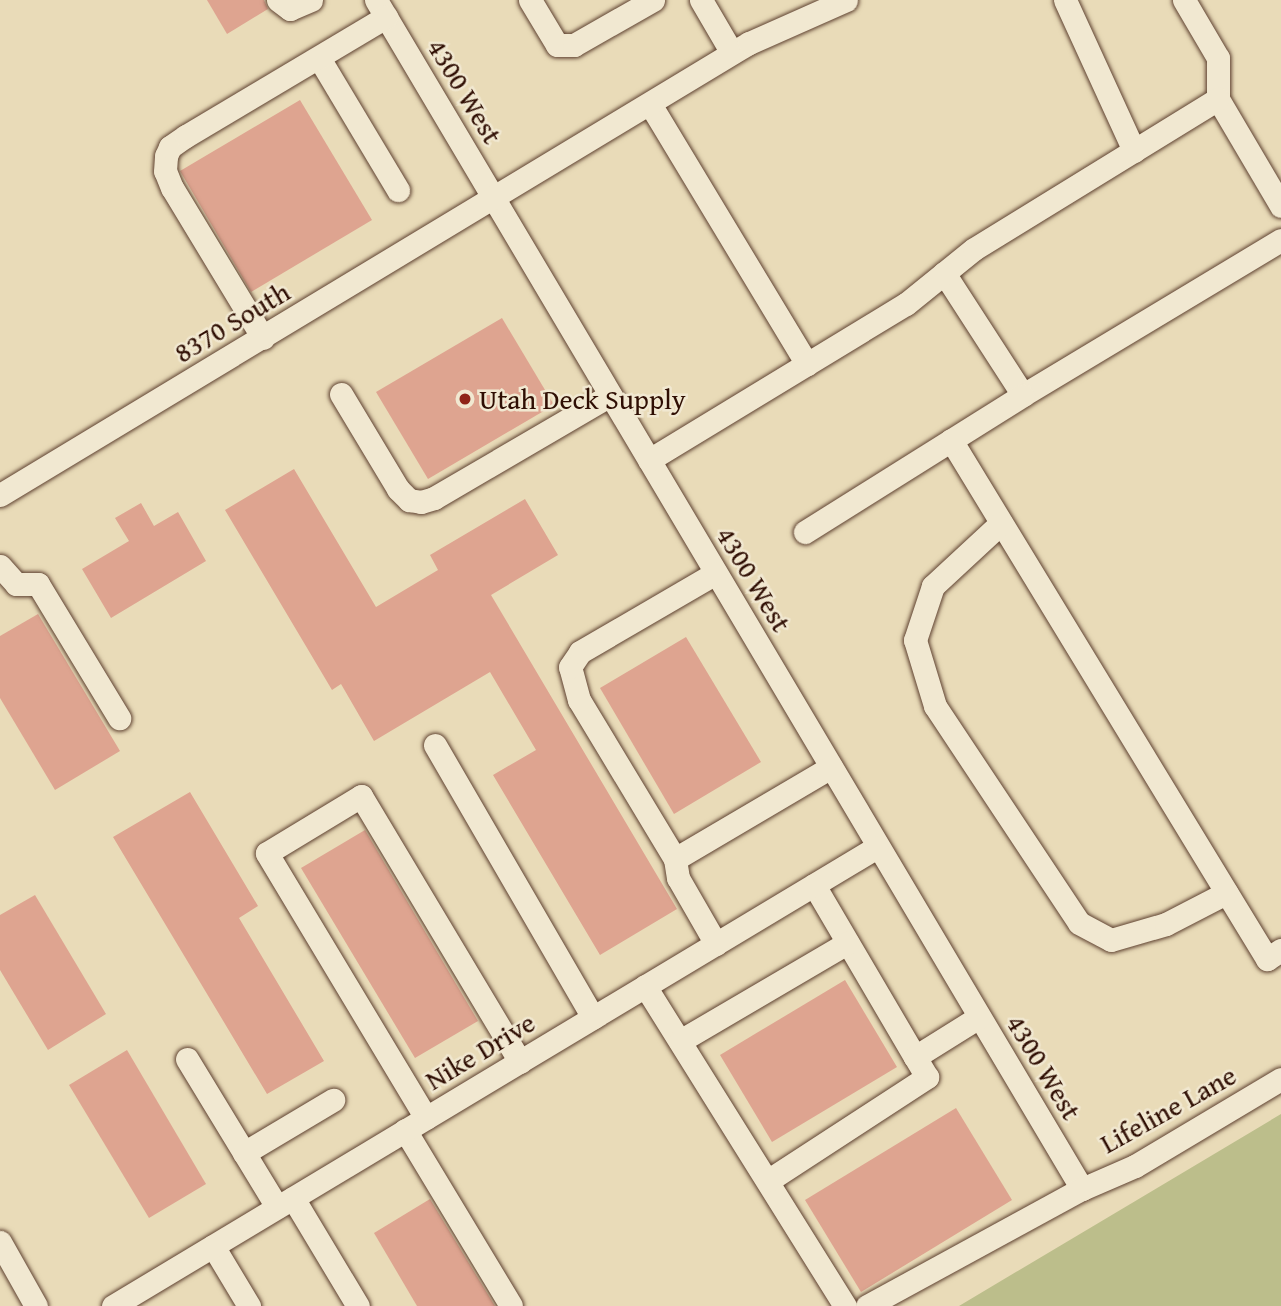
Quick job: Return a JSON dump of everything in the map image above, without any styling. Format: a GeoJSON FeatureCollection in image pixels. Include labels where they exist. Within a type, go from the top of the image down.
{"type":"FeatureCollection","features":[{"type":"Feature","properties":{"kind":"street"},"geometry":{"type":"LineString","coordinates":[[278,0],[290,9],[310,0]]}},
{"type":"Feature","properties":{"kind":"street"},"geometry":{"type":"LineString","coordinates":[[530,0],[557,46],[574,45],[653,0]]}},
{"type":"Feature","properties":{"kind":"street"},"geometry":{"type":"LineString","coordinates":[[701,0],[732,53]]}},
{"type":"Feature","properties":{"kind":"street","name":"8370 South"},"geometry":{"type":"LineString","coordinates":[[0,495],[732,53],[807,15],[846,0]]}},
{"type":"Feature","properties":{"kind":"street"},"geometry":{"type":"LineString","coordinates":[[1066,0],[1133,151]]}},
{"type":"Feature","properties":{"kind":"street"},"geometry":{"type":"LineString","coordinates":[[1184,0],[1218,58],[1218,99],[1281,206]]}},
{"type":"Feature","properties":{"kind":"street"},"geometry":{"type":"LineString","coordinates":[[263,338],[172,188],[165,171],[166,156],[170,147],[186,136],[319,58],[381,9]]}},
{"type":"Feature","properties":{"kind":"street","name":"4300 West"},"geometry":{"type":"LineString","coordinates":[[381,9],[1082,1189]]}},
{"type":"Feature","properties":{"kind":"street"},"geometry":{"type":"LineString","coordinates":[[319,58],[398,190]]}},
{"type":"Feature","properties":{"kind":"street"},"geometry":{"type":"LineString","coordinates":[[649,460],[906,304],[974,249],[1218,99]]}},
{"type":"Feature","properties":{"kind":"street"},"geometry":{"type":"LineString","coordinates":[[650,104],[807,364]]}},
{"type":"Feature","properties":{"kind":"street"},"geometry":{"type":"LineString","coordinates":[[805,532],[1281,240]]}},
{"type":"Feature","properties":{"kind":"street"},"geometry":{"type":"LineString","coordinates":[[944,273],[1023,396]]}},
{"type":"Feature","properties":{"kind":"street"},"geometry":{"type":"LineString","coordinates":[[341,394],[398,489],[410,500],[421,502],[434,498],[610,395]]}},
{"type":"Feature","properties":{"kind":"street"},"geometry":{"type":"LineString","coordinates":[[951,440],[1267,959],[1281,950]]}},
{"type":"Feature","properties":{"kind":"street"},"geometry":{"type":"LineString","coordinates":[[1001,523],[933,586],[915,640],[935,706],[1079,923],[1111,940],[1166,925],[1226,893]]}},
{"type":"Feature","properties":{"kind":"street"},"geometry":{"type":"LineString","coordinates":[[0,566],[16,584],[38,584],[119,718]]}},
{"type":"Feature","properties":{"kind":"street"},"geometry":{"type":"LineString","coordinates":[[716,573],[580,652],[570,667],[579,700],[675,859],[678,878],[716,944]]}},
{"type":"Feature","properties":{"kind":"street"},"geometry":{"type":"LineString","coordinates":[[435,745],[593,1018]]}},
{"type":"Feature","properties":{"kind":"street"},"geometry":{"type":"LineString","coordinates":[[675,859],[831,767]]}},
{"type":"Feature","properties":{"kind":"street"},"geometry":{"type":"LineString","coordinates":[[426,1118],[267,853],[325,817],[361,796],[520,1062]]}},
{"type":"Feature","properties":{"kind":"street","name":"Nike Drive"},"geometry":{"type":"LineString","coordinates":[[113,1306],[877,847]]}},
{"type":"Feature","properties":{"kind":"street"},"geometry":{"type":"LineString","coordinates":[[769,1180],[928,1077],[814,885]]}},
{"type":"Feature","properties":{"kind":"street"},"geometry":{"type":"LineString","coordinates":[[680,1041],[847,943]]}},
{"type":"Feature","properties":{"kind":"street"},"geometry":{"type":"LineString","coordinates":[[645,986],[769,1180],[845,1306]]}},
{"type":"Feature","properties":{"kind":"street"},"geometry":{"type":"LineString","coordinates":[[915,1057],[979,1017]]}},
{"type":"Feature","properties":{"kind":"street"},"geometry":{"type":"LineString","coordinates":[[187,1059],[244,1153],[285,1203],[358,1306]]}},
{"type":"Feature","properties":{"kind":"street","name":"Lifeline Lane"},"geometry":{"type":"LineString","coordinates":[[867,1306],[1082,1189],[1135,1166],[1281,1079]]}},
{"type":"Feature","properties":{"kind":"street"},"geometry":{"type":"LineString","coordinates":[[244,1153],[333,1100]]}},
{"type":"Feature","properties":{"kind":"street"},"geometry":{"type":"LineString","coordinates":[[405,1130],[511,1306]]}},
{"type":"Feature","properties":{"kind":"street"},"geometry":{"type":"LineString","coordinates":[[0,1242],[36,1306]]}},
{"type":"Feature","properties":{"kind":"street"},"geometry":{"type":"LineString","coordinates":[[212,1246],[249,1306]]}},
{"type":"Feature","properties":{"kind":"green space"},"geometry":{"type":"Polygon","coordinates":[[[1281,1114],[1281,1306],[959,1306],[1132,1203],[1281,1114]]]}},
{"type":"Feature","properties":{"kind":"building"},"geometry":{"type":"Polygon","coordinates":[[[207,0],[264,0],[268,9],[227,34],[207,0]]]}},
{"type":"Feature","properties":{"kind":"building"},"geometry":{"type":"Polygon","coordinates":[[[300,100],[372,220],[251,292],[180,171],[300,100]]]}},
{"type":"Feature","properties":{"kind":"building","name":"Utah Deck Supply"},"geometry":{"type":"Polygon","coordinates":[[[502,318],[554,405],[428,479],[376,392],[502,318]]]}},
{"type":"Feature","properties":{"kind":"building"},"geometry":{"type":"Polygon","coordinates":[[[294,469],[376,607],[438,570],[430,555],[525,499],[558,555],[491,595],[677,909],[600,955],[493,775],[536,750],[490,672],[374,741],[341,684],[332,690],[225,510],[294,469]]]}},
{"type":"Feature","properties":{"kind":"building"},"geometry":{"type":"Polygon","coordinates":[[[141,503],[154,526],[178,512],[206,561],[111,618],[82,569],[129,541],[115,518],[141,503]]]}},
{"type":"Feature","properties":{"kind":"building"},"geometry":{"type":"Polygon","coordinates":[[[38,614],[120,751],[55,790],[0,698],[0,636],[38,614]]]}},
{"type":"Feature","properties":{"kind":"building"},"geometry":{"type":"Polygon","coordinates":[[[686,637],[761,762],[674,814],[600,688],[686,637]]]}},
{"type":"Feature","properties":{"kind":"building"},"geometry":{"type":"Polygon","coordinates":[[[190,792],[258,906],[239,918],[324,1061],[267,1094],[113,837],[190,792]]]}},
{"type":"Feature","properties":{"kind":"building"},"geometry":{"type":"Polygon","coordinates":[[[365,830],[478,1021],[415,1058],[301,868],[365,830]]]}},
{"type":"Feature","properties":{"kind":"building"},"geometry":{"type":"Polygon","coordinates":[[[35,895],[106,1014],[48,1050],[0,970],[0,915],[35,895]]]}},
{"type":"Feature","properties":{"kind":"building"},"geometry":{"type":"Polygon","coordinates":[[[845,980],[897,1067],[772,1142],[720,1055],[845,980]]]}},
{"type":"Feature","properties":{"kind":"building"},"geometry":{"type":"Polygon","coordinates":[[[127,1050],[206,1184],[149,1218],[69,1085],[127,1050]]]}},
{"type":"Feature","properties":{"kind":"building"},"geometry":{"type":"Polygon","coordinates":[[[956,1108],[1012,1200],[861,1292],[805,1200],[956,1108]]]}},
{"type":"Feature","properties":{"kind":"building"},"geometry":{"type":"Polygon","coordinates":[[[430,1199],[495,1306],[417,1306],[374,1233],[430,1199]]]}},
{"type":"Feature","properties":{"kind":"place","name":"Utah Deck Supply"},"geometry":{"type":"Point","coordinates":[465,399]}}]}
